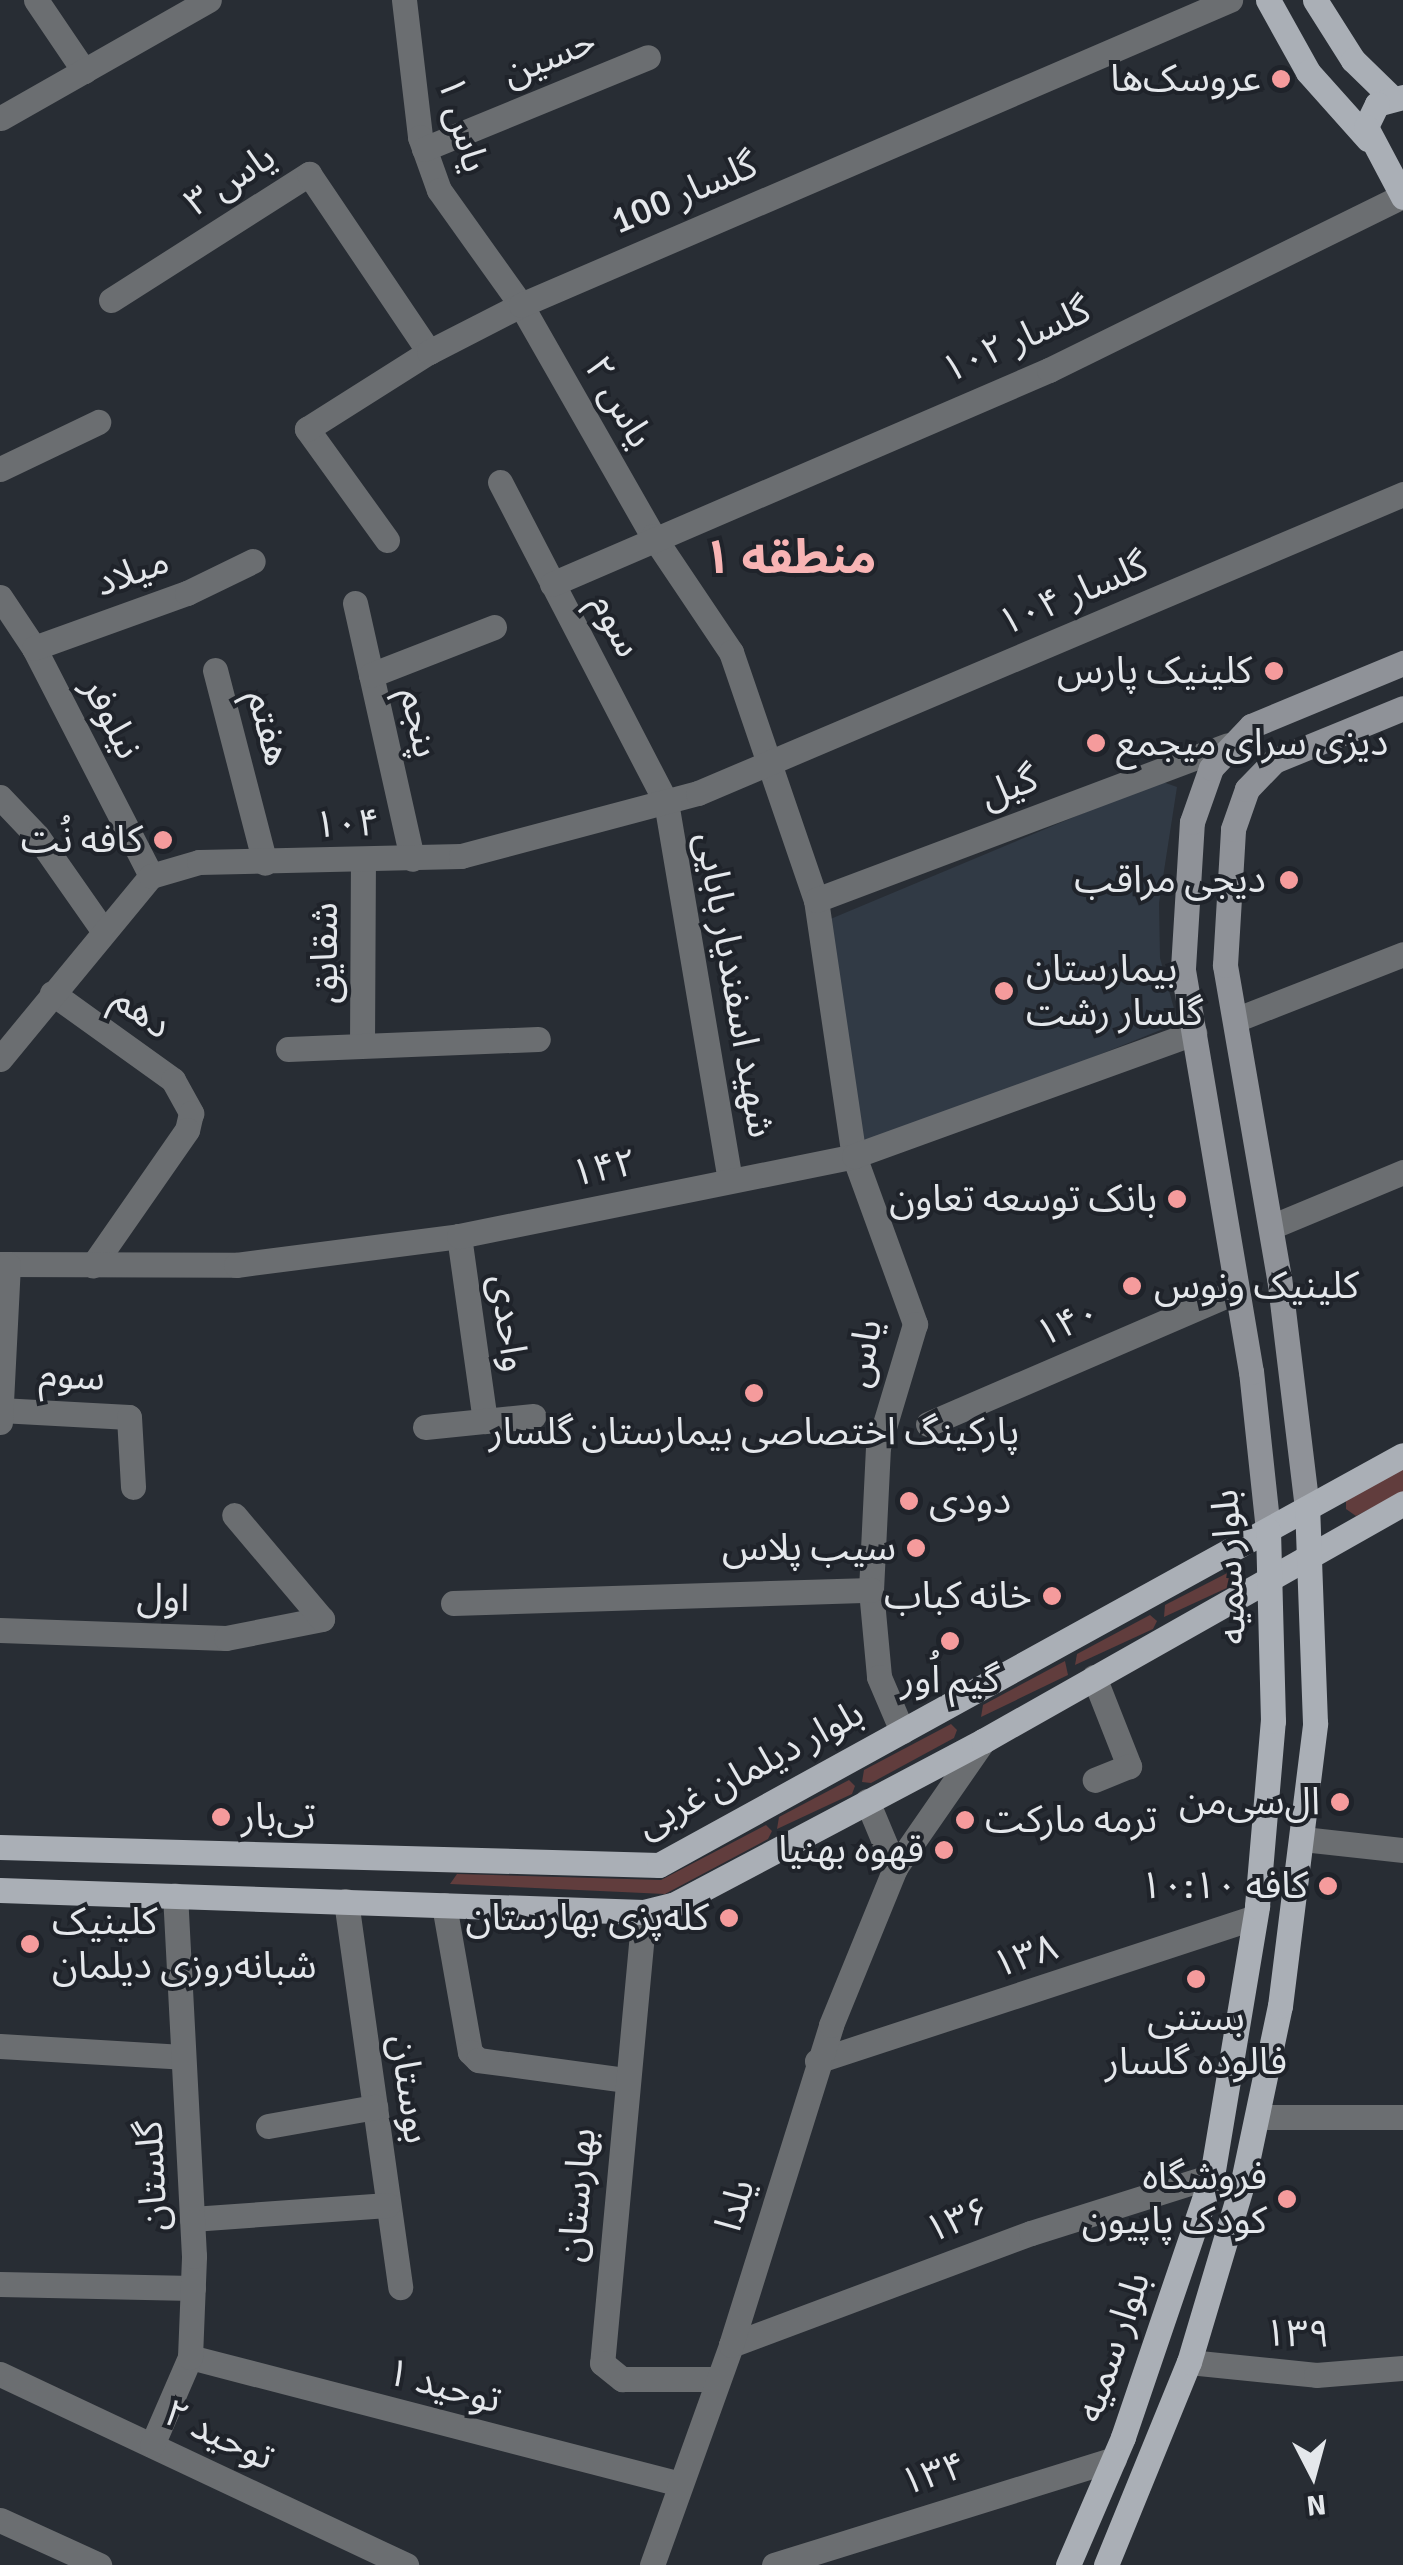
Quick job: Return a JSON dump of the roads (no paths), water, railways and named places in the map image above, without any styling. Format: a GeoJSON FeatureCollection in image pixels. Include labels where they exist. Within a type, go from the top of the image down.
{"type":"FeatureCollection","features":[{"type":"Feature","properties":{"kind":"main road"},"geometry":{"type":"LineString","coordinates":[[1268,0],[1308,72],[1368,139],[1403,197]]}},
{"type":"Feature","properties":{"kind":"main road"},"geometry":{"type":"LineString","coordinates":[[1316,0],[1353,60],[1397,97],[1369,115],[1368,139]]}},
{"type":"Feature","properties":{"kind":"main road","name":"بلوار سمیه"},"geometry":{"type":"LineString","coordinates":[[1068,2565],[1114,2458],[1212,2176],[1256,1917],[1274,1721],[1268,1530],[1230,1235],[1184,968],[1192,822],[1210,768],[1228,744],[1276,713],[1403,663]]}},
{"type":"Feature","properties":{"kind":"main road","name":"بلوار سمیه"},"geometry":{"type":"LineString","coordinates":[[1106,2565],[1190,2362],[1257,2117],[1304,1838],[1315,1722],[1312,1554],[1307,1508],[1271,1227],[1226,965],[1226,897],[1233,828],[1246,789],[1274,760],[1403,708]]}},
{"type":"Feature","properties":{"kind":"main road"},"geometry":{"type":"LineString","coordinates":[[1194,1033],[1235,1020]]}},
{"type":"Feature","properties":{"kind":"main road"},"geometry":{"type":"LineString","coordinates":[[1230,1235],[1271,1227]]}},
{"type":"Feature","properties":{"kind":"main road","name":"بلوار دیلمان غربی"},"geometry":{"type":"LineString","coordinates":[[0,1847],[640,1870],[902,1732],[1403,1455]]}},
{"type":"Feature","properties":{"kind":"main road"},"geometry":{"type":"LineString","coordinates":[[0,1890],[644,1912],[673,1905],[983,1740],[1403,1503]]}},
{"type":"Feature","properties":{"kind":"main road"},"geometry":{"type":"LineString","coordinates":[[960,1699],[983,1740]]}},
{"type":"Feature","properties":{"kind":"main road"},"geometry":{"type":"LineString","coordinates":[[1222,2112],[1257,2117]]}},
{"type":"Feature","properties":{"kind":"main road"},"geometry":{"type":"LineString","coordinates":[[1114,2458],[1146,2470]]}},
{"type":"Feature","properties":{"kind":"street"},"geometry":{"type":"LineString","coordinates":[[36,0],[84,71]]}},
{"type":"Feature","properties":{"kind":"street"},"geometry":{"type":"LineString","coordinates":[[1,118],[209,0]]}},
{"type":"Feature","properties":{"kind":"street","name":"یاس ۱"},"geometry":{"type":"LineString","coordinates":[[404,0],[409,74],[424,150],[439,190],[520,305]]}},
{"type":"Feature","properties":{"kind":"street","name":"گلسار 100"},"geometry":{"type":"LineString","coordinates":[[387,540],[307,429],[428,352],[520,305],[1230,0]]}},
{"type":"Feature","properties":{"kind":"street","name":"حسین"},"geometry":{"type":"LineString","coordinates":[[424,150],[648,57]]}},
{"type":"Feature","properties":{"kind":"street","name":"یاس ۳"},"geometry":{"type":"LineString","coordinates":[[111,300],[308,174],[428,352]]}},
{"type":"Feature","properties":{"kind":"street","name":"گلسار ۱۰۲"},"geometry":{"type":"LineString","coordinates":[[552,584],[653,536],[1049,370],[1403,197]]}},
{"type":"Feature","properties":{"kind":"street","name":"یاس ۲"},"geometry":{"type":"LineString","coordinates":[[520,305],[653,536],[731,652],[771,763]]}},
{"type":"Feature","properties":{"kind":"street"},"geometry":{"type":"LineString","coordinates":[[0,470],[98,422]]}},
{"type":"Feature","properties":{"kind":"street","name":"سوم"},"geometry":{"type":"LineString","coordinates":[[500,482],[666,802]]}},
{"type":"Feature","properties":{"kind":"street","name":"گلسار ۱۰۴"},"geometry":{"type":"LineString","coordinates":[[771,763],[1403,494]]}},
{"type":"Feature","properties":{"kind":"street","name":"میلاد"},"geometry":{"type":"LineString","coordinates":[[34,648],[188,593],[253,561]]}},
{"type":"Feature","properties":{"kind":"street","name":"نیلوفر"},"geometry":{"type":"LineString","coordinates":[[0,597],[34,648],[151,876]]}},
{"type":"Feature","properties":{"kind":"street","name":"پنجم"},"geometry":{"type":"LineString","coordinates":[[355,603],[412,858]]}},
{"type":"Feature","properties":{"kind":"street"},"geometry":{"type":"LineString","coordinates":[[371,675],[494,627]]}},
{"type":"Feature","properties":{"kind":"street","name":"هفتم"},"geometry":{"type":"LineString","coordinates":[[215,670],[265,863]]}},
{"type":"Feature","properties":{"kind":"street","name":"گیل"},"geometry":{"type":"LineString","coordinates":[[816,900],[1228,744]]}},
{"type":"Feature","properties":{"kind":"street","name":"۱۰۴"},"geometry":{"type":"LineString","coordinates":[[151,876],[199,862],[460,856],[666,802],[771,763]]}},
{"type":"Feature","properties":{"kind":"street","name":"یاس"},"geometry":{"type":"LineString","coordinates":[[771,763],[816,900],[854,1156],[915,1324],[878,1447],[870,1590],[879,1677],[902,1732]]}},
{"type":"Feature","properties":{"kind":"street"},"geometry":{"type":"LineString","coordinates":[[0,797],[37,836],[102,929]]}},
{"type":"Feature","properties":{"kind":"street","name":"شهید اسفندیار بابایی"},"geometry":{"type":"LineString","coordinates":[[666,802],[730,1180]]}},
{"type":"Feature","properties":{"kind":"street","name":"شقایق"},"geometry":{"type":"LineString","coordinates":[[362,1046],[363,861]]}},
{"type":"Feature","properties":{"kind":"street"},"geometry":{"type":"LineString","coordinates":[[1,1056],[102,929],[151,876]]}},
{"type":"Feature","properties":{"kind":"street"},"geometry":{"type":"LineString","coordinates":[[1235,1020],[1403,954]]}},
{"type":"Feature","properties":{"kind":"street","name":"دهم"},"geometry":{"type":"LineString","coordinates":[[52,993],[186,1095],[186,1130],[93,1265]]}},
{"type":"Feature","properties":{"kind":"street","name":"۱۴۲"},"geometry":{"type":"LineString","coordinates":[[3,1263],[236,1265],[459,1236],[854,1156],[1194,1033]]}},
{"type":"Feature","properties":{"kind":"street"},"geometry":{"type":"LineString","coordinates":[[288,1049],[538,1039]]}},
{"type":"Feature","properties":{"kind":"street"},"geometry":{"type":"LineString","coordinates":[[1271,1227],[1403,1172]]}},
{"type":"Feature","properties":{"kind":"street","name":"واحدی"},"geometry":{"type":"LineString","coordinates":[[459,1236],[485,1420]]}},
{"type":"Feature","properties":{"kind":"street"},"geometry":{"type":"LineString","coordinates":[[0,1422],[3,1263]]}},
{"type":"Feature","properties":{"kind":"street","name":"۱۴۰"},"geometry":{"type":"LineString","coordinates":[[928,1424],[1237,1291]]}},
{"type":"Feature","properties":{"kind":"street","name":"سوم"},"geometry":{"type":"LineString","coordinates":[[0,1410],[129,1416],[133,1487]]}},
{"type":"Feature","properties":{"kind":"street"},"geometry":{"type":"LineString","coordinates":[[424,1427],[533,1416]]}},
{"type":"Feature","properties":{"kind":"street","name":"اول"},"geometry":{"type":"LineString","coordinates":[[0,1630],[226,1638],[322,1619],[234,1515]]}},
{"type":"Feature","properties":{"kind":"street"},"geometry":{"type":"LineString","coordinates":[[453,1603],[870,1590]]}},
{"type":"Feature","properties":{"kind":"street"},"geometry":{"type":"LineString","coordinates":[[1094,1677],[1129,1766],[1095,1780]]}},
{"type":"Feature","properties":{"kind":"street","name":"یلدا"},"geometry":{"type":"LineString","coordinates":[[652,2565],[731,2345],[818,2062],[895,1868],[983,1740]]}},
{"type":"Feature","properties":{"kind":"street"},"geometry":{"type":"LineString","coordinates":[[867,1801],[895,1868]]}},
{"type":"Feature","properties":{"kind":"street"},"geometry":{"type":"LineString","coordinates":[[1304,1838],[1403,1850]]}},
{"type":"Feature","properties":{"kind":"street","name":"گلستان"},"geometry":{"type":"LineString","coordinates":[[152,2445],[190,2357],[193,2288],[175,1896]]}},
{"type":"Feature","properties":{"kind":"street","name":"بوستان"},"geometry":{"type":"LineString","coordinates":[[346,1902],[400,2288]]}},
{"type":"Feature","properties":{"kind":"street"},"geometry":{"type":"LineString","coordinates":[[444,1905],[470,2052],[478,2060],[625,2080]]}},
{"type":"Feature","properties":{"kind":"street","name":"بهارستان"},"geometry":{"type":"LineString","coordinates":[[644,1912],[625,2080],[602,2363],[622,2378],[718,2379]]}},
{"type":"Feature","properties":{"kind":"street","name":"۱۳۸"},"geometry":{"type":"LineString","coordinates":[[818,2062],[1256,1917]]}},
{"type":"Feature","properties":{"kind":"street"},"geometry":{"type":"LineString","coordinates":[[0,2046],[184,2057]]}},
{"type":"Feature","properties":{"kind":"street"},"geometry":{"type":"LineString","coordinates":[[268,2126],[375,2107]]}},
{"type":"Feature","properties":{"kind":"street"},"geometry":{"type":"LineString","coordinates":[[1257,2117],[1403,2116]]}},
{"type":"Feature","properties":{"kind":"street","name":"۱۳۶"},"geometry":{"type":"LineString","coordinates":[[731,2345],[1031,2233],[1212,2176]]}},
{"type":"Feature","properties":{"kind":"street"},"geometry":{"type":"LineString","coordinates":[[192,2219],[388,2206]]}},
{"type":"Feature","properties":{"kind":"street"},"geometry":{"type":"LineString","coordinates":[[0,2284],[193,2288]]}},
{"type":"Feature","properties":{"kind":"street","name":"توحید ۱"},"geometry":{"type":"LineString","coordinates":[[190,2357],[680,2484]]}},
{"type":"Feature","properties":{"kind":"street","name":"۱۳۹"},"geometry":{"type":"LineString","coordinates":[[1190,2362],[1316,2375],[1403,2368]]}},
{"type":"Feature","properties":{"kind":"street","name":"توحید ۲"},"geometry":{"type":"LineString","coordinates":[[0,2374],[406,2565]]}},
{"type":"Feature","properties":{"kind":"street","name":"۱۳۴"},"geometry":{"type":"LineString","coordinates":[[774,2565],[1114,2458]]}},
{"type":"Feature","properties":{"kind":"street"},"geometry":{"type":"LineString","coordinates":[[0,2520],[99,2565]]}},
{"type":"Feature","properties":{"kind":"place","name":"عروسک‌ها"},"geometry":{"type":"Point","coordinates":[1281,79]}},
{"type":"Feature","properties":{"kind":"place","name":"کلینیک پارس"},"geometry":{"type":"Point","coordinates":[1274,671]}},
{"type":"Feature","properties":{"kind":"place","name":"دیزی سرای میجمع"},"geometry":{"type":"Point","coordinates":[1096,743]}},
{"type":"Feature","properties":{"kind":"place","name":"کافه نُت"},"geometry":{"type":"Point","coordinates":[163,840]}},
{"type":"Feature","properties":{"kind":"place","name":"دیجی مراقب"},"geometry":{"type":"Point","coordinates":[1289,880]}},
{"type":"Feature","properties":{"kind":"place","name":"بیمارستان گلسار رشت"},"geometry":{"type":"Point","coordinates":[1004,991]}},
{"type":"Feature","properties":{"kind":"place","name":"بانک توسعه تعاون"},"geometry":{"type":"Point","coordinates":[1177,1199]}},
{"type":"Feature","properties":{"kind":"place","name":"کلینیک ونوس"},"geometry":{"type":"Point","coordinates":[1132,1286]}},
{"type":"Feature","properties":{"kind":"place","name":"پارکینگ اختصاصی بیمارستان گلسار"},"geometry":{"type":"Point","coordinates":[754,1393]}},
{"type":"Feature","properties":{"kind":"place","name":"دودی"},"geometry":{"type":"Point","coordinates":[909,1501]}},
{"type":"Feature","properties":{"kind":"place","name":"سیب پلاس"},"geometry":{"type":"Point","coordinates":[916,1548]}},
{"type":"Feature","properties":{"kind":"place","name":"خانه کباب"},"geometry":{"type":"Point","coordinates":[1052,1596]}},
{"type":"Feature","properties":{"kind":"place","name":"گیم اُور"},"geometry":{"type":"Point","coordinates":[950,1641]}},
{"type":"Feature","properties":{"kind":"place","name":"ال‌سی‌من"},"geometry":{"type":"Point","coordinates":[1340,1802]}},
{"type":"Feature","properties":{"kind":"place","name":"تی‌بار"},"geometry":{"type":"Point","coordinates":[221,1817]}},
{"type":"Feature","properties":{"kind":"place","name":"ترمه مارکت"},"geometry":{"type":"Point","coordinates":[965,1820]}},
{"type":"Feature","properties":{"kind":"place","name":"قهوه بهنیا"},"geometry":{"type":"Point","coordinates":[944,1850]}},
{"type":"Feature","properties":{"kind":"place","name":"کافه ۱۰:۱۰"},"geometry":{"type":"Point","coordinates":[1328,1886]}},
{"type":"Feature","properties":{"kind":"place","name":"کله‌پزی بهارستان"},"geometry":{"type":"Point","coordinates":[729,1918]}},
{"type":"Feature","properties":{"kind":"place","name":"کلینیک شبانه‌روزی دیلمان"},"geometry":{"type":"Point","coordinates":[30,1944]}},
{"type":"Feature","properties":{"kind":"place","name":"بستنی فالوده گلسار"},"geometry":{"type":"Point","coordinates":[1196,1979]}},
{"type":"Feature","properties":{"kind":"place","name":"فروشگاه کودک پاپیون"},"geometry":{"type":"Point","coordinates":[1287,2199]}},
{"type":"Feature","properties":{"kind":"district","name":"منطقه ۱"},"geometry":{"type":"Point","coordinates":[790,558]}}]}
